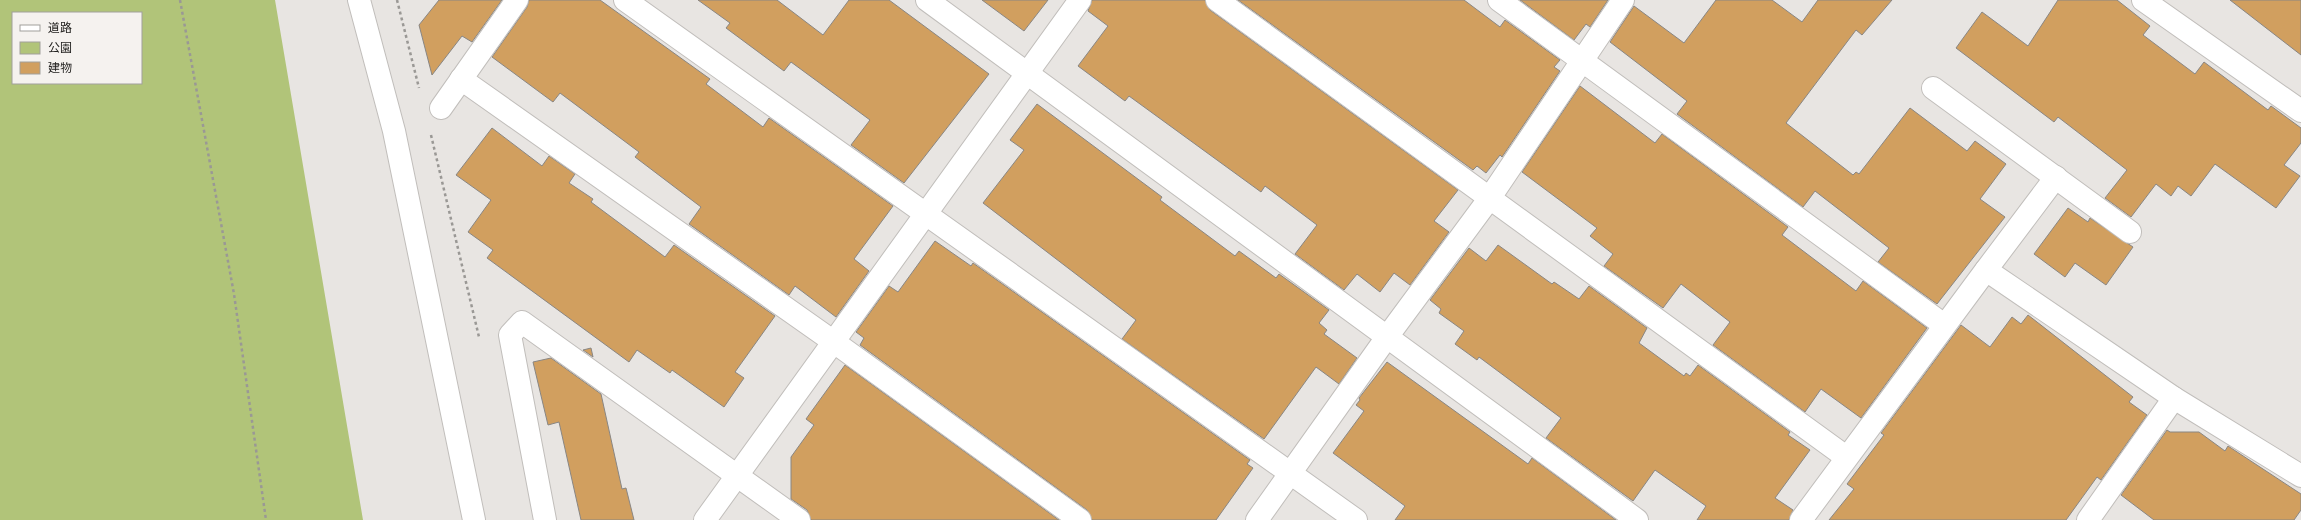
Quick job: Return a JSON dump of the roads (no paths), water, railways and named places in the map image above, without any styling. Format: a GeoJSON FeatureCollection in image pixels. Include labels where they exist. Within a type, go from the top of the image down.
{"type":"FeatureCollection","features":[{"type":"Feature","properties":{"kind":"street"},"geometry":{"type":"LineString","coordinates":[[359,0],[394,131],[474,520]]}},
{"type":"Feature","properties":{"kind":"street"},"geometry":{"type":"LineString","coordinates":[[441,108],[518,0]]}},
{"type":"Feature","properties":{"kind":"street"},"geometry":{"type":"LineString","coordinates":[[625,0],[1356,520]]}},
{"type":"Feature","properties":{"kind":"street"},"geometry":{"type":"LineString","coordinates":[[927,0],[1637,520]]}},
{"type":"Feature","properties":{"kind":"street"},"geometry":{"type":"LineString","coordinates":[[705,520],[1080,0]]}},
{"type":"Feature","properties":{"kind":"street"},"geometry":{"type":"LineString","coordinates":[[1217,0],[1846,457]]}},
{"type":"Feature","properties":{"kind":"street"},"geometry":{"type":"LineString","coordinates":[[1499,0],[1944,325]]}},
{"type":"Feature","properties":{"kind":"street"},"geometry":{"type":"LineString","coordinates":[[1257,520],[1387,337],[1489,199],[1623,0]]}},
{"type":"Feature","properties":{"kind":"street"},"geometry":{"type":"LineString","coordinates":[[2143,0],[2301,111]]}},
{"type":"Feature","properties":{"kind":"street"},"geometry":{"type":"LineString","coordinates":[[461,79],[834,342],[1080,520]]}},
{"type":"Feature","properties":{"kind":"street"},"geometry":{"type":"LineString","coordinates":[[1933,88],[2130,232]]}},
{"type":"Feature","properties":{"kind":"street"},"geometry":{"type":"LineString","coordinates":[[1801,520],[1944,325],[2056,177]]}},
{"type":"Feature","properties":{"kind":"street"},"geometry":{"type":"LineString","coordinates":[[1986,270],[2174,398],[2301,476]]}},
{"type":"Feature","properties":{"kind":"street"},"geometry":{"type":"LineString","coordinates":[[545,520],[510,335],[522,322],[799,520]]}},
{"type":"Feature","properties":{"kind":"street"},"geometry":{"type":"LineString","coordinates":[[2088,520],[2174,398]]}}]}
